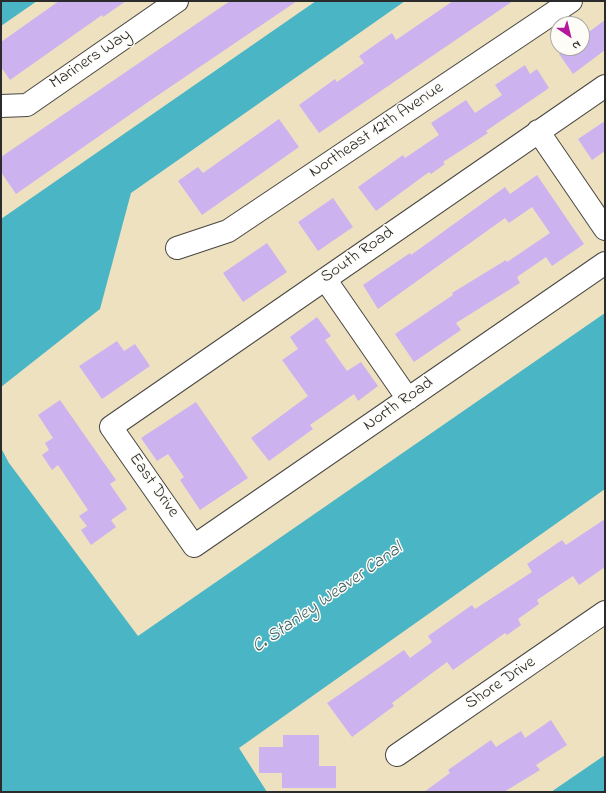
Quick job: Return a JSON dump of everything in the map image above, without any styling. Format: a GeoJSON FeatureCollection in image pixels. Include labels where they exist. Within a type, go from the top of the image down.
{"type":"FeatureCollection","features":[{"type":"Feature","properties":{"kind":"street","name":"Mariners Way"},"geometry":{"type":"LineString","coordinates":[[1,106],[27,104],[177,1]]}},
{"type":"Feature","properties":{"kind":"street","name":"Northeast 12th Avenue"},"geometry":{"type":"LineString","coordinates":[[177,248],[228,231],[571,1]]}},
{"type":"Feature","properties":{"kind":"street","name":"South Road"},"geometry":{"type":"LineString","coordinates":[[111,427],[605,86]]}},
{"type":"Feature","properties":{"kind":"street"},"geometry":{"type":"LineString","coordinates":[[538,132],[605,229]]}},
{"type":"Feature","properties":{"kind":"street","name":"North Road"},"geometry":{"type":"LineString","coordinates":[[194,546],[605,263]]}},
{"type":"Feature","properties":{"kind":"street"},"geometry":{"type":"LineString","coordinates":[[325,279],[408,399]]}},
{"type":"Feature","properties":{"kind":"street","name":"East Drive"},"geometry":{"type":"LineString","coordinates":[[111,427],[194,546]]}},
{"type":"Feature","properties":{"kind":"street","name":"Shore Drive"},"geometry":{"type":"LineString","coordinates":[[397,755],[605,612]]}},
{"type":"Feature","properties":{"kind":"water"},"geometry":{"type":"Polygon","coordinates":[[[1,1],[37,1],[1,26],[1,1]]]}},
{"type":"Feature","properties":{"kind":"water"},"geometry":{"type":"Polygon","coordinates":[[[316,1],[405,1],[131,193],[100,309],[1,387],[1,219],[316,1]]]}},
{"type":"Feature","properties":{"kind":"water","name":"C. Stanley Weaver Canal"},"geometry":{"type":"Polygon","coordinates":[[[605,313],[605,489],[239,748],[267,792],[1,792],[1,448],[9,463],[138,636],[605,313]]]}},
{"type":"Feature","properties":{"kind":"water"},"geometry":{"type":"Polygon","coordinates":[[[605,755],[605,792],[551,792],[605,755]]]}},
{"type":"Feature","properties":{"kind":"building"},"geometry":{"type":"Polygon","coordinates":[[[59,1],[126,1],[103,17],[102,15],[10,80],[1,67],[1,42],[59,1]]]}},
{"type":"Feature","properties":{"kind":"building"},"geometry":{"type":"Polygon","coordinates":[[[230,1],[297,1],[16,194],[1,172],[1,157],[230,1]]]}},
{"type":"Feature","properties":{"kind":"building"},"geometry":{"type":"Polygon","coordinates":[[[453,1],[513,1],[319,133],[299,105],[335,79],[337,82],[364,63],[359,56],[392,33],[396,40],[453,1]]]}},
{"type":"Feature","properties":{"kind":"building"},"geometry":{"type":"Polygon","coordinates":[[[605,20],[605,50],[573,74],[560,56],[590,56],[590,31],[605,20]]]}},
{"type":"Feature","properties":{"kind":"building"},"geometry":{"type":"Polygon","coordinates":[[[525,65],[530,74],[537,69],[549,88],[486,131],[488,133],[443,162],[445,164],[431,174],[429,172],[376,211],[358,187],[403,155],[405,158],[439,135],[431,123],[466,100],[475,113],[502,95],[495,85],[525,65]]]}},
{"type":"Feature","properties":{"kind":"building"},"geometry":{"type":"Polygon","coordinates":[[[279,119],[299,147],[202,215],[178,181],[198,167],[203,173],[279,119]]]}},
{"type":"Feature","properties":{"kind":"building"},"geometry":{"type":"Polygon","coordinates":[[[605,121],[605,151],[592,160],[578,139],[605,121]]]}},
{"type":"Feature","properties":{"kind":"building"},"geometry":{"type":"Polygon","coordinates":[[[537,175],[584,244],[552,266],[546,257],[517,277],[520,283],[456,323],[461,330],[414,362],[395,334],[453,295],[452,293],[506,260],[507,262],[550,233],[532,207],[509,223],[505,218],[378,309],[363,285],[410,253],[411,255],[505,187],[510,194],[537,175]]]}},
{"type":"Feature","properties":{"kind":"building"},"geometry":{"type":"Polygon","coordinates":[[[333,198],[353,227],[318,251],[298,222],[333,198]]]}},
{"type":"Feature","properties":{"kind":"building"},"geometry":{"type":"Polygon","coordinates":[[[267,243],[287,272],[243,302],[223,273],[267,243]]]}},
{"type":"Feature","properties":{"kind":"building"},"geometry":{"type":"Polygon","coordinates":[[[317,317],[331,336],[325,340],[347,371],[361,362],[378,386],[358,401],[354,394],[310,425],[313,429],[269,461],[251,438],[308,396],[282,360],[298,349],[290,337],[317,317]]]}},
{"type":"Feature","properties":{"kind":"building"},"geometry":{"type":"Polygon","coordinates":[[[117,341],[124,351],[135,344],[150,366],[102,399],[79,366],[117,341]]]}},
{"type":"Feature","properties":{"kind":"building"},"geometry":{"type":"Polygon","coordinates":[[[60,400],[116,480],[110,484],[127,509],[111,520],[116,527],[91,545],[81,530],[87,526],[79,516],[88,510],[58,465],[52,470],[42,455],[49,450],[45,443],[53,438],[38,415],[60,400]]]}},
{"type":"Feature","properties":{"kind":"building"},"geometry":{"type":"Polygon","coordinates":[[[196,402],[248,478],[200,510],[180,480],[184,477],[168,454],[157,461],[141,438],[196,402]]]}},
{"type":"Feature","properties":{"kind":"building"},"geometry":{"type":"Polygon","coordinates":[[[605,519],[605,567],[579,585],[573,576],[537,600],[539,604],[518,619],[521,625],[507,635],[505,633],[453,670],[447,662],[392,703],[394,706],[352,737],[327,703],[404,650],[410,658],[432,642],[428,636],[472,605],[475,609],[532,572],[527,564],[562,540],[566,545],[605,519]]]}},
{"type":"Feature","properties":{"kind":"building"},"geometry":{"type":"Polygon","coordinates":[[[551,720],[567,745],[536,765],[540,770],[504,792],[424,792],[450,773],[448,770],[491,740],[496,747],[521,731],[525,738],[551,720]]]}},
{"type":"Feature","properties":{"kind":"building"},"geometry":{"type":"Polygon","coordinates":[[[283,735],[319,735],[319,766],[336,766],[336,788],[282,788],[282,773],[259,773],[259,747],[283,747],[283,735]]]}}]}
